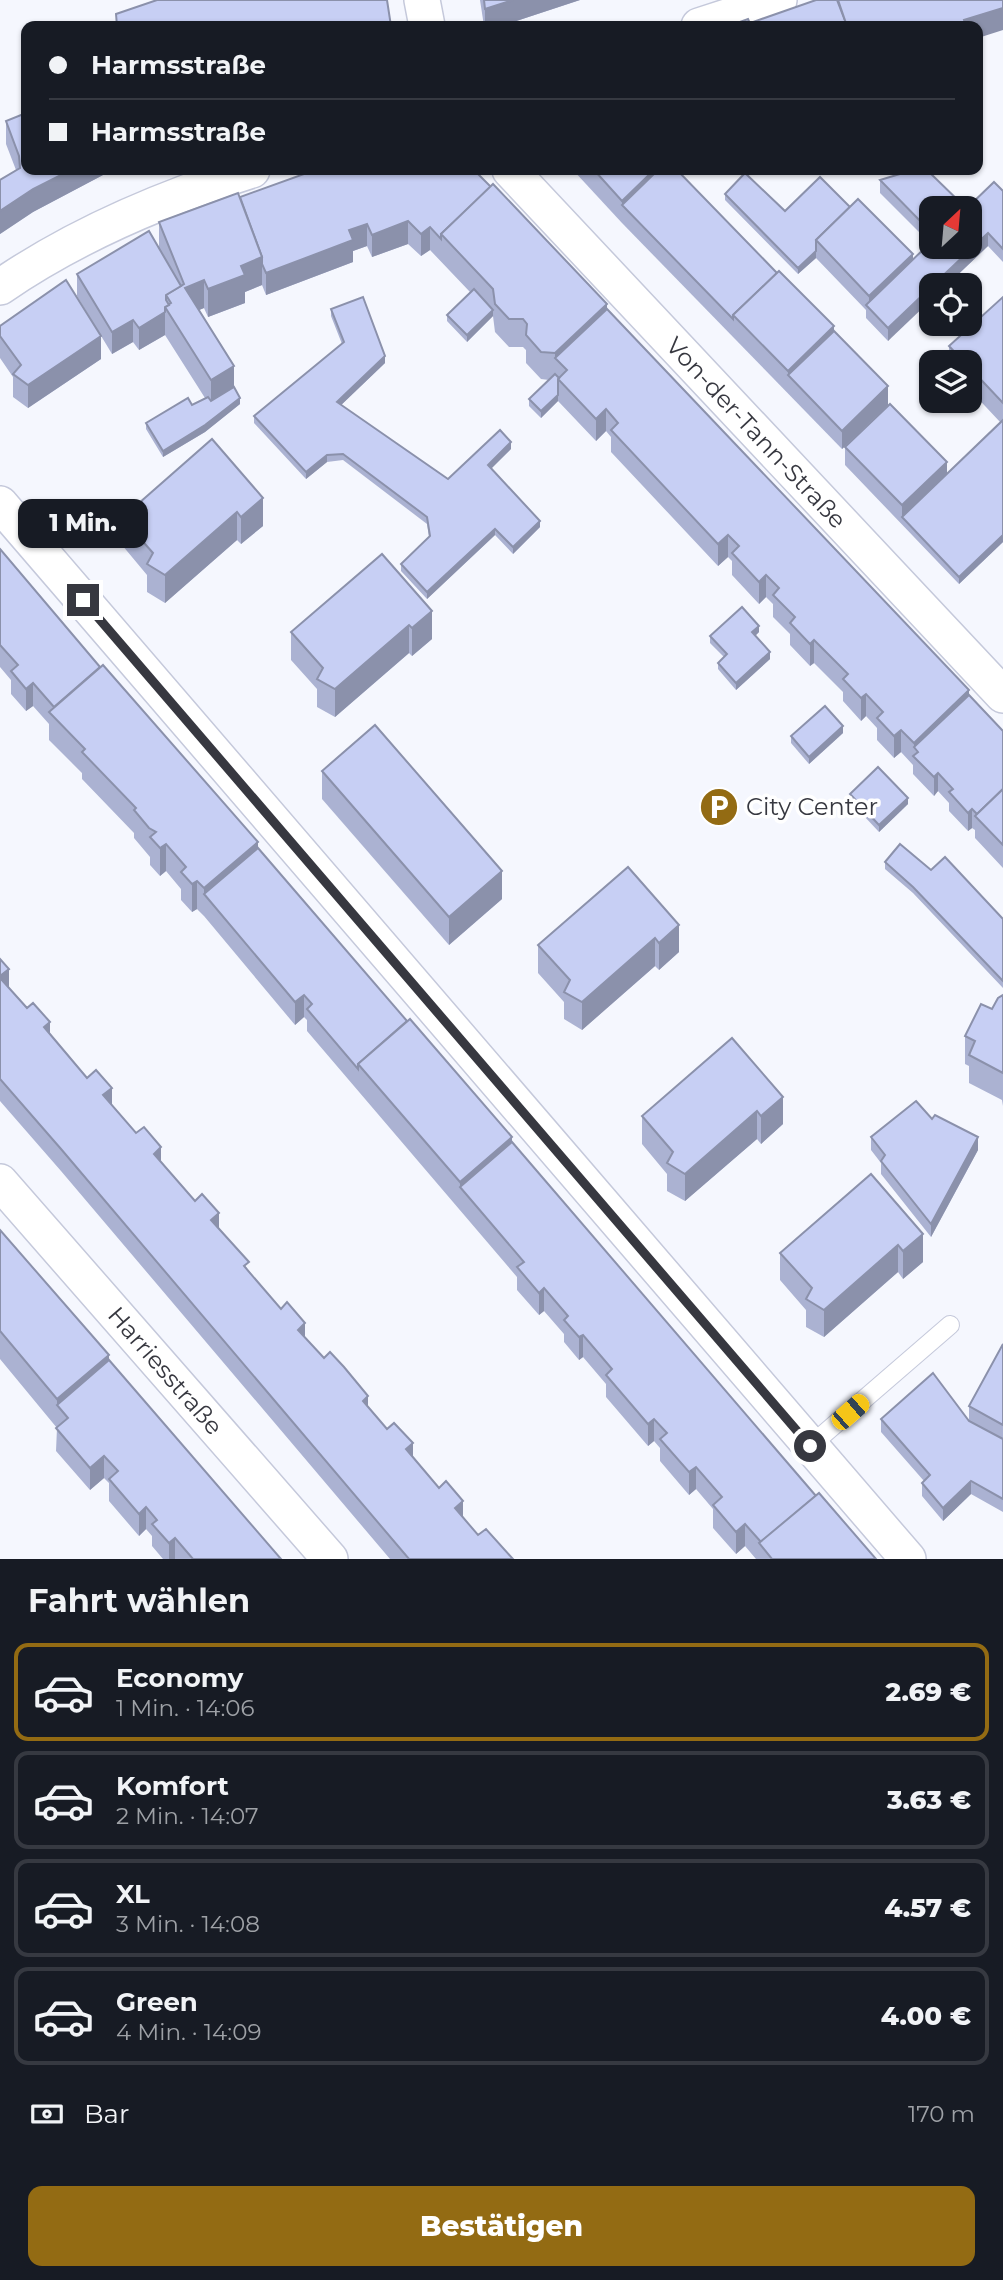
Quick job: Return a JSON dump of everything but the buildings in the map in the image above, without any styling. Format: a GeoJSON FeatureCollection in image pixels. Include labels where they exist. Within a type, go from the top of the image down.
{"type":"FeatureCollection","features":[{"type":"Feature","properties":{"kind":"street"},"geometry":{"type":"LineString","coordinates":[[422,0],[425,21]]}},
{"type":"Feature","properties":{"kind":"street"},"geometry":{"type":"LineString","coordinates":[[714,21],[779,0]]}},
{"type":"Feature","properties":{"kind":"street"},"geometry":{"type":"LineString","coordinates":[[0,287],[34,263],[113,220],[238,175]]}},
{"type":"Feature","properties":{"kind":"street","name":"Von-der-Tann-Straße"},"geometry":{"type":"LineString","coordinates":[[515,175],[1003,695]]}},
{"type":"Feature","properties":{"kind":"street"},"geometry":{"type":"LineString","coordinates":[[0,503],[908,1559]]}},
{"type":"Feature","properties":{"kind":"street","name":"Harriesstraße"},"geometry":{"type":"LineString","coordinates":[[0,1182],[330,1559]]}},
{"type":"Feature","properties":{"kind":"lane"},"geometry":{"type":"LineString","coordinates":[[810,1446],[950,1325]]}},
{"type":"Feature","properties":{"kind":"place","name":"City Center"},"geometry":{"type":"Point","coordinates":[719,807]}},
{"type":"Feature","properties":{"kind":"route"},"geometry":{"type":"LineString","coordinates":[[83,600],[810,1446]]}}]}
